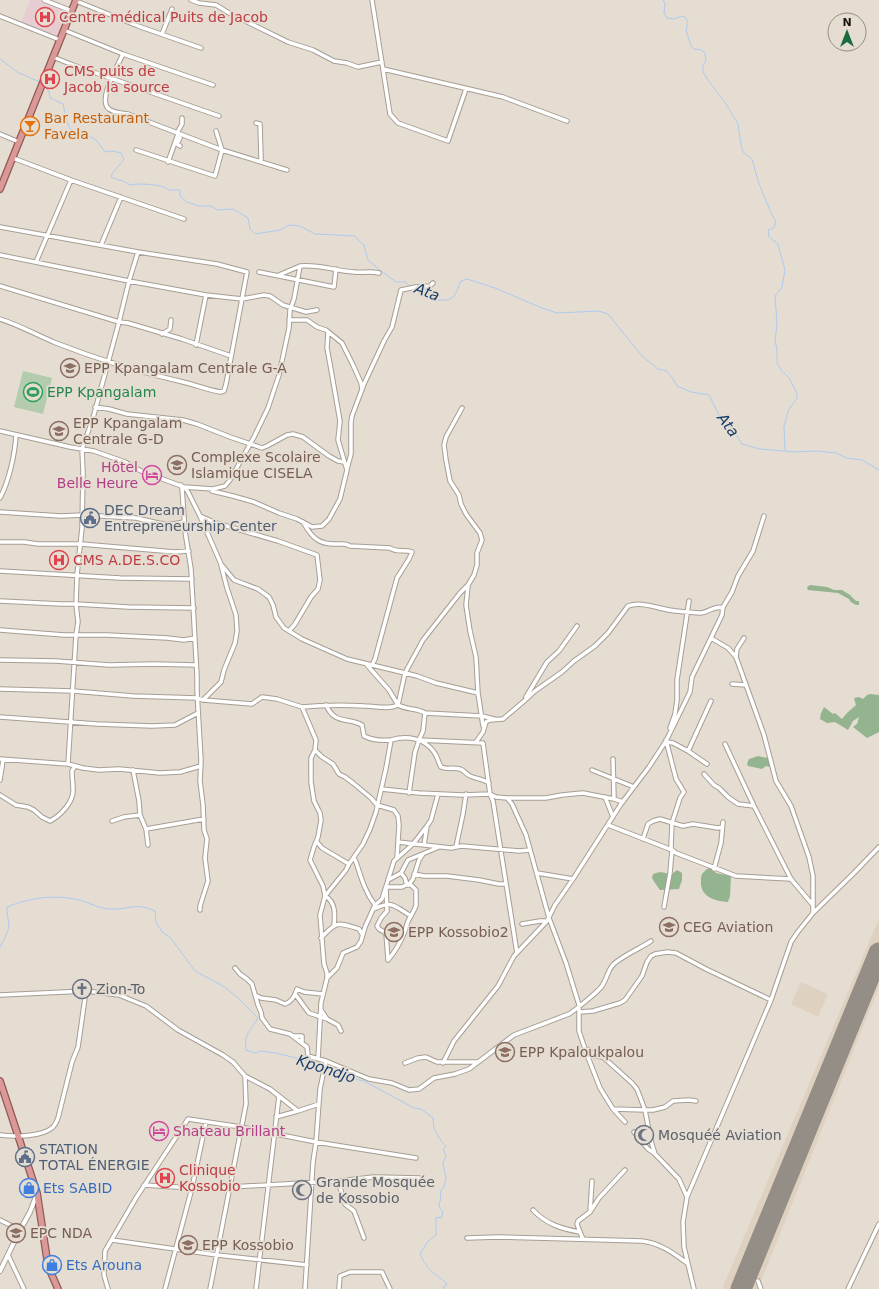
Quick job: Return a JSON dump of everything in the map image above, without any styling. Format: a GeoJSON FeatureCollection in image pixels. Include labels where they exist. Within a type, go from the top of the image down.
{"type":"FeatureCollection","features":[{"type":"Feature","properties":{"kind":"highway"},"geometry":{"type":"LineString","coordinates":[[0,189],[76,1]]}},
{"type":"Feature","properties":{"kind":"highway"},"geometry":{"type":"LineString","coordinates":[[0,1081],[37,1192],[47,1259],[58,1289]]}},
{"type":"Feature","properties":{"kind":"street"},"geometry":{"type":"LineString","coordinates":[[44,0],[72,12]]}},
{"type":"Feature","properties":{"kind":"street"},"geometry":{"type":"LineString","coordinates":[[191,0],[199,3],[216,5],[288,42],[313,50],[334,61],[358,67],[382,62]]}},
{"type":"Feature","properties":{"kind":"street"},"geometry":{"type":"LineString","coordinates":[[372,0],[390,114],[398,123],[448,141],[466,89]]}},
{"type":"Feature","properties":{"kind":"street"},"geometry":{"type":"LineString","coordinates":[[76,1],[138,26],[201,48]]}},
{"type":"Feature","properties":{"kind":"street"},"geometry":{"type":"LineString","coordinates":[[162,34],[172,9]]}},
{"type":"Feature","properties":{"kind":"street"},"geometry":{"type":"LineString","coordinates":[[0,16],[60,40]]}},
{"type":"Feature","properties":{"kind":"street"},"geometry":{"type":"LineString","coordinates":[[64,30],[123,54],[213,85]]}},
{"type":"Feature","properties":{"kind":"street"},"geometry":{"type":"LineString","coordinates":[[123,54],[105,96],[106,104],[112,111],[128,114],[177,135],[287,170]]}},
{"type":"Feature","properties":{"kind":"street"},"geometry":{"type":"LineString","coordinates":[[53,57],[219,116]]}},
{"type":"Feature","properties":{"kind":"street"},"geometry":{"type":"LineString","coordinates":[[383,69],[502,97],[567,121]]}},
{"type":"Feature","properties":{"kind":"street"},"geometry":{"type":"LineString","coordinates":[[168,162],[182,124],[182,118]]}},
{"type":"Feature","properties":{"kind":"street"},"geometry":{"type":"LineString","coordinates":[[256,123],[260,124],[261,162]]}},
{"type":"Feature","properties":{"kind":"street"},"geometry":{"type":"LineString","coordinates":[[136,150],[168,162],[215,176],[222,150],[216,131]]}},
{"type":"Feature","properties":{"kind":"street"},"geometry":{"type":"LineString","coordinates":[[0,134],[19,142]]}},
{"type":"Feature","properties":{"kind":"street"},"geometry":{"type":"LineString","coordinates":[[177,135],[180,138],[177,144],[180,146]]}},
{"type":"Feature","properties":{"kind":"street"},"geometry":{"type":"LineString","coordinates":[[13,158],[71,180],[184,219]]}},
{"type":"Feature","properties":{"kind":"street"},"geometry":{"type":"LineString","coordinates":[[36,262],[71,180]]}},
{"type":"Feature","properties":{"kind":"street"},"geometry":{"type":"LineString","coordinates":[[101,245],[121,197]]}},
{"type":"Feature","properties":{"kind":"street"},"geometry":{"type":"LineString","coordinates":[[0,227],[138,252],[217,264],[247,272],[224,390],[220,392],[187,383],[168,380],[107,362],[56,343],[0,319]]}},
{"type":"Feature","properties":{"kind":"street"},"geometry":{"type":"LineString","coordinates":[[68,764],[78,622],[76,604],[81,544],[83,472],[82,449],[88,434],[138,252]]}},
{"type":"Feature","properties":{"kind":"street"},"geometry":{"type":"LineString","coordinates":[[0,255],[206,295],[242,299],[264,295],[270,296],[283,305],[306,312],[317,310]]}},
{"type":"Feature","properties":{"kind":"street"},"geometry":{"type":"LineString","coordinates":[[0,431],[94,451],[125,462],[182,486],[216,489],[227,485],[254,437],[268,408],[276,386],[300,266]]}},
{"type":"Feature","properties":{"kind":"street"},"geometry":{"type":"LineString","coordinates":[[279,276],[300,266],[319,266],[353,272],[374,272],[379,274]]}},
{"type":"Feature","properties":{"kind":"street"},"geometry":{"type":"LineString","coordinates":[[259,272],[334,287],[336,269]]}},
{"type":"Feature","properties":{"kind":"street"},"geometry":{"type":"LineString","coordinates":[[203,488],[244,499],[314,527],[322,526],[329,519],[340,499],[351,454],[351,422],[358,400],[384,341],[392,327],[401,290],[430,286],[433,283]]}},
{"type":"Feature","properties":{"kind":"street"},"geometry":{"type":"LineString","coordinates":[[0,286],[119,322],[128,323],[231,356]]}},
{"type":"Feature","properties":{"kind":"street"},"geometry":{"type":"LineString","coordinates":[[196,345],[206,295]]}},
{"type":"Feature","properties":{"kind":"street"},"geometry":{"type":"LineString","coordinates":[[162,334],[170,329],[171,320]]}},
{"type":"Feature","properties":{"kind":"street"},"geometry":{"type":"LineString","coordinates":[[289,320],[307,320],[328,332],[342,343],[361,383],[362,391]]}},
{"type":"Feature","properties":{"kind":"street"},"geometry":{"type":"LineString","coordinates":[[328,332],[330,364],[340,422],[338,440],[347,470]]}},
{"type":"Feature","properties":{"kind":"street"},"geometry":{"type":"LineString","coordinates":[[95,407],[127,414],[183,420],[264,448],[287,435],[293,434],[305,438],[334,459],[344,462]]}},
{"type":"Feature","properties":{"kind":"street"},"geometry":{"type":"LineString","coordinates":[[398,705],[402,693],[405,673],[423,640],[468,585],[474,575],[477,565],[477,553],[482,538],[464,510],[459,495],[450,481],[444,445],[446,437],[462,408]]}},
{"type":"Feature","properties":{"kind":"street"},"geometry":{"type":"LineString","coordinates":[[0,498],[5,489],[15,448],[16,435]]}},
{"type":"Feature","properties":{"kind":"street"},"geometry":{"type":"LineString","coordinates":[[182,486],[188,492],[221,564],[236,615],[237,631],[221,682],[203,700]]}},
{"type":"Feature","properties":{"kind":"street"},"geometry":{"type":"LineString","coordinates":[[182,486],[184,522],[189,551],[194,608],[201,760],[200,781],[204,830],[207,839],[205,858],[208,881],[200,910]]}},
{"type":"Feature","properties":{"kind":"street"},"geometry":{"type":"LineString","coordinates":[[0,512],[136,518],[158,523],[173,524],[184,522]]}},
{"type":"Feature","properties":{"kind":"street"},"geometry":{"type":"LineString","coordinates":[[200,516],[216,523],[278,541],[317,555],[320,580],[318,589],[311,597],[295,624],[289,631]]}},
{"type":"Feature","properties":{"kind":"street"},"geometry":{"type":"LineString","coordinates":[[444,1063],[454,1041],[498,986],[517,953],[548,920],[555,905],[622,802],[666,742],[690,692],[692,676],[712,638],[722,615],[723,608],[732,592],[738,576],[753,551],[764,516]]}},
{"type":"Feature","properties":{"kind":"street"},"geometry":{"type":"LineString","coordinates":[[302,521],[312,536],[326,544],[347,544],[350,546],[390,548],[395,551],[407,550],[412,552],[397,578],[375,659],[372,665]]}},
{"type":"Feature","properties":{"kind":"street"},"geometry":{"type":"LineString","coordinates":[[0,542],[81,544],[175,552],[189,551]]}},
{"type":"Feature","properties":{"kind":"street"},"geometry":{"type":"LineString","coordinates":[[221,564],[234,580],[258,589],[269,597],[276,617],[284,628],[302,639],[347,659],[478,693]]}},
{"type":"Feature","properties":{"kind":"street"},"geometry":{"type":"LineString","coordinates":[[0,571],[192,580]]}},
{"type":"Feature","properties":{"kind":"street"},"geometry":{"type":"LineString","coordinates":[[468,585],[466,605],[476,657],[483,743],[490,794],[494,801],[517,953]]}},
{"type":"Feature","properties":{"kind":"street"},"geometry":{"type":"LineString","coordinates":[[0,601],[128,607],[194,608]]}},
{"type":"Feature","properties":{"kind":"street"},"geometry":{"type":"LineString","coordinates":[[664,907],[670,873],[672,823],[680,798],[684,792],[676,778],[666,742],[675,714],[677,680],[689,601]]}},
{"type":"Feature","properties":{"kind":"street"},"geometry":{"type":"LineString","coordinates":[[476,742],[483,732],[486,722],[505,718],[535,691],[595,646],[608,633],[628,606],[638,604],[670,610],[704,612],[714,608],[723,608]]}},
{"type":"Feature","properties":{"kind":"street"},"geometry":{"type":"LineString","coordinates":[[522,703],[547,662],[577,626]]}},
{"type":"Feature","properties":{"kind":"street"},"geometry":{"type":"LineString","coordinates":[[0,630],[184,640],[195,638]]}},
{"type":"Feature","properties":{"kind":"street"},"geometry":{"type":"LineString","coordinates":[[712,638],[728,648],[736,658],[764,735],[776,781],[791,806],[809,857],[813,876],[813,913]]}},
{"type":"Feature","properties":{"kind":"street"},"geometry":{"type":"LineString","coordinates":[[736,658],[737,649],[744,638]]}},
{"type":"Feature","properties":{"kind":"street"},"geometry":{"type":"LineString","coordinates":[[0,660],[109,665],[196,665]]}},
{"type":"Feature","properties":{"kind":"street"},"geometry":{"type":"LineString","coordinates":[[366,664],[389,690],[398,705],[404,708],[422,711],[425,713],[482,716],[499,720]]}},
{"type":"Feature","properties":{"kind":"street"},"geometry":{"type":"LineString","coordinates":[[732,684],[746,685]]}},
{"type":"Feature","properties":{"kind":"street"},"geometry":{"type":"LineString","coordinates":[[0,689],[197,698],[203,700],[252,704],[262,697],[270,697],[302,707],[326,705],[394,707],[398,705]]}},
{"type":"Feature","properties":{"kind":"street"},"geometry":{"type":"LineString","coordinates":[[687,750],[690,748],[711,701]]}},
{"type":"Feature","properties":{"kind":"street"},"geometry":{"type":"LineString","coordinates":[[326,705],[334,717],[362,725],[364,736],[371,739],[383,741],[406,738],[483,743]]}},
{"type":"Feature","properties":{"kind":"street"},"geometry":{"type":"LineString","coordinates":[[302,707],[316,740],[312,758],[311,786],[315,805],[320,813],[321,820],[317,842],[310,860],[323,886],[325,896],[329,898],[333,905],[335,916],[334,926]]}},
{"type":"Feature","properties":{"kind":"street"},"geometry":{"type":"LineString","coordinates":[[0,717],[129,725],[168,725],[180,723],[198,713]]}},
{"type":"Feature","properties":{"kind":"street"},"geometry":{"type":"LineString","coordinates":[[409,793],[415,752],[423,731],[425,713]]}},
{"type":"Feature","properties":{"kind":"street"},"geometry":{"type":"LineString","coordinates":[[318,1059],[321,1009],[327,978],[321,938],[320,915],[325,896],[346,870],[367,837],[373,822],[391,740]]}},
{"type":"Feature","properties":{"kind":"street"},"geometry":{"type":"LineString","coordinates":[[419,740],[427,744],[435,753],[441,767],[460,769],[469,775],[489,783]]}},
{"type":"Feature","properties":{"kind":"street"},"geometry":{"type":"LineString","coordinates":[[666,742],[673,743],[687,750],[707,764]]}},
{"type":"Feature","properties":{"kind":"street"},"geometry":{"type":"LineString","coordinates":[[725,744],[791,879],[813,905]]}},
{"type":"Feature","properties":{"kind":"street"},"geometry":{"type":"LineString","coordinates":[[315,750],[322,757],[333,764],[339,774],[353,783],[377,805],[390,808],[396,812],[399,820],[397,858]]}},
{"type":"Feature","properties":{"kind":"street"},"geometry":{"type":"LineString","coordinates":[[0,780],[2,759],[68,764],[99,770],[133,770],[160,774],[188,770],[201,766]]}},
{"type":"Feature","properties":{"kind":"street"},"geometry":{"type":"LineString","coordinates":[[613,759],[614,799]]}},
{"type":"Feature","properties":{"kind":"street"},"geometry":{"type":"LineString","coordinates":[[0,795],[16,805],[28,807],[34,810],[46,820],[50,821],[59,814],[71,799],[74,789],[72,771],[75,766]]}},
{"type":"Feature","properties":{"kind":"street"},"geometry":{"type":"LineString","coordinates":[[133,770],[140,815],[146,829],[148,845]]}},
{"type":"Feature","properties":{"kind":"street"},"geometry":{"type":"LineString","coordinates":[[592,770],[634,787]]}},
{"type":"Feature","properties":{"kind":"street"},"geometry":{"type":"LineString","coordinates":[[704,774],[714,785],[738,804],[754,806]]}},
{"type":"Feature","properties":{"kind":"street"},"geometry":{"type":"LineString","coordinates":[[381,789],[409,793],[490,794],[496,797],[507,798],[546,798],[562,795],[583,794],[605,797],[622,802]]}},
{"type":"Feature","properties":{"kind":"street"},"geometry":{"type":"LineString","coordinates":[[327,978],[337,968],[343,953],[357,947],[361,941],[365,927],[374,907],[382,899],[394,861],[413,844],[431,820],[438,794]]}},
{"type":"Feature","properties":{"kind":"street"},"geometry":{"type":"LineString","coordinates":[[456,847],[466,794]]}},
{"type":"Feature","properties":{"kind":"street"},"geometry":{"type":"LineString","coordinates":[[605,797],[613,817]]}},
{"type":"Feature","properties":{"kind":"street"},"geometry":{"type":"LineString","coordinates":[[507,798],[512,804],[517,817],[524,828],[537,873],[548,920],[566,963],[579,1005],[579,1031],[585,1049],[600,1088],[613,1109],[625,1122]]}},
{"type":"Feature","properties":{"kind":"street"},"geometry":{"type":"LineString","coordinates":[[112,821],[124,817],[140,815]]}},
{"type":"Feature","properties":{"kind":"street"},"geometry":{"type":"LineString","coordinates":[[146,829],[204,819]]}},
{"type":"Feature","properties":{"kind":"street"},"geometry":{"type":"LineString","coordinates":[[643,839],[648,824],[660,819],[683,826],[693,824],[718,828],[722,827]]}},
{"type":"Feature","properties":{"kind":"street"},"geometry":{"type":"LineString","coordinates":[[714,869],[721,843],[723,822]]}},
{"type":"Feature","properties":{"kind":"street"},"geometry":{"type":"LineString","coordinates":[[608,825],[672,850],[714,869],[736,876],[791,879]]}},
{"type":"Feature","properties":{"kind":"street"},"geometry":{"type":"LineString","coordinates":[[424,845],[427,826]]}},
{"type":"Feature","properties":{"kind":"street"},"geometry":{"type":"LineString","coordinates":[[317,842],[322,848],[349,864]]}},
{"type":"Feature","properties":{"kind":"street"},"geometry":{"type":"LineString","coordinates":[[398,842],[441,847],[462,846],[501,850],[530,850]]}},
{"type":"Feature","properties":{"kind":"street"},"geometry":{"type":"LineString","coordinates":[[388,880],[401,873],[408,860],[441,847]]}},
{"type":"Feature","properties":{"kind":"street"},"geometry":{"type":"LineString","coordinates":[[694,1289],[684,1247],[683,1222],[687,1197],[771,1000],[791,942],[813,913],[879,847]]}},
{"type":"Feature","properties":{"kind":"street"},"geometry":{"type":"LineString","coordinates":[[386,887],[402,887],[407,885],[412,880],[419,860],[423,854]]}},
{"type":"Feature","properties":{"kind":"street"},"geometry":{"type":"LineString","coordinates":[[354,858],[366,891],[374,907]]}},
{"type":"Feature","properties":{"kind":"street"},"geometry":{"type":"LineString","coordinates":[[401,873],[405,878],[407,885]]}},
{"type":"Feature","properties":{"kind":"street"},"geometry":{"type":"LineString","coordinates":[[537,873],[573,879]]}},
{"type":"Feature","properties":{"kind":"street"},"geometry":{"type":"LineString","coordinates":[[414,874],[424,876],[447,876],[506,884]]}},
{"type":"Feature","properties":{"kind":"street"},"geometry":{"type":"LineString","coordinates":[[386,887],[386,911],[377,926],[386,933],[388,960],[405,931],[407,921],[416,906],[416,890],[411,885],[407,885]]}},
{"type":"Feature","properties":{"kind":"street"},"geometry":{"type":"LineString","coordinates":[[374,907],[386,904],[398,907],[411,916]]}},
{"type":"Feature","properties":{"kind":"street"},"geometry":{"type":"LineString","coordinates":[[522,924],[548,920]]}},
{"type":"Feature","properties":{"kind":"street"},"geometry":{"type":"LineString","coordinates":[[321,938],[334,926],[340,924],[359,928],[363,935]]}},
{"type":"Feature","properties":{"kind":"street"},"geometry":{"type":"LineString","coordinates":[[235,968],[252,984],[262,1018],[270,1029],[293,1036],[307,1047],[308,1056],[369,1079],[392,1083],[409,1090],[419,1089],[434,1078],[455,1074],[469,1069],[514,1035],[576,1010],[579,1005],[601,988],[612,967],[618,961],[651,941]]}},
{"type":"Feature","properties":{"kind":"street"},"geometry":{"type":"LineString","coordinates":[[580,1012],[593,1011],[620,1003],[625,1000],[642,976],[651,956],[667,952],[676,953],[771,1000]]}},
{"type":"Feature","properties":{"kind":"street"},"geometry":{"type":"LineString","coordinates":[[255,995],[261,998],[276,1000],[285,1004],[289,1003],[296,994],[297,989],[304,992],[323,994]]}},
{"type":"Feature","properties":{"kind":"street"},"geometry":{"type":"LineString","coordinates":[[0,1136],[19,1136],[44,1132],[53,1127],[58,1118],[72,1062],[78,1047],[86,991]]}},
{"type":"Feature","properties":{"kind":"street"},"geometry":{"type":"LineString","coordinates":[[0,996],[86,991],[119,995],[146,1006],[178,1030],[223,1055],[233,1062],[245,1076],[270,1089],[298,1111]]}},
{"type":"Feature","properties":{"kind":"street"},"geometry":{"type":"LineString","coordinates":[[296,994],[309,1013],[327,1019],[338,1025],[341,1031]]}},
{"type":"Feature","properties":{"kind":"street"},"geometry":{"type":"LineString","coordinates":[[321,1009],[327,1019]]}},
{"type":"Feature","properties":{"kind":"street"},"geometry":{"type":"LineString","coordinates":[[585,1049],[590,1050],[595,1056],[603,1057],[637,1089],[645,1110],[655,1154]]}},
{"type":"Feature","properties":{"kind":"street"},"geometry":{"type":"LineString","coordinates":[[405,1063],[426,1056],[437,1062],[444,1063],[479,1062]]}},
{"type":"Feature","properties":{"kind":"street"},"geometry":{"type":"LineString","coordinates":[[305,1289],[313,1162],[320,1089],[325,1062]]}},
{"type":"Feature","properties":{"kind":"street"},"geometry":{"type":"LineString","coordinates":[[210,1289],[246,1104],[245,1076]]}},
{"type":"Feature","properties":{"kind":"street"},"geometry":{"type":"LineString","coordinates":[[256,1289],[279,1096]]}},
{"type":"Feature","properties":{"kind":"street"},"geometry":{"type":"LineString","coordinates":[[613,1109],[654,1110],[665,1107],[673,1101],[696,1101]]}},
{"type":"Feature","properties":{"kind":"street"},"geometry":{"type":"LineString","coordinates":[[276,1117],[319,1104]]}},
{"type":"Feature","properties":{"kind":"street"},"geometry":{"type":"LineString","coordinates":[[108,1289],[104,1275],[105,1251],[144,1185],[188,1119],[242,1127],[316,1142],[416,1158]]}},
{"type":"Feature","properties":{"kind":"street"},"geometry":{"type":"LineString","coordinates":[[165,1289],[192,1188],[206,1122]]}},
{"type":"Feature","properties":{"kind":"street"},"geometry":{"type":"LineString","coordinates":[[634,1132],[648,1149],[655,1154],[679,1179],[687,1197]]}},
{"type":"Feature","properties":{"kind":"street"},"geometry":{"type":"LineString","coordinates":[[583,1239],[577,1224],[578,1221],[590,1212],[599,1198],[625,1170]]}},
{"type":"Feature","properties":{"kind":"street"},"geometry":{"type":"LineString","coordinates":[[144,1185],[192,1188],[268,1186],[374,1177],[419,1178]]}},
{"type":"Feature","properties":{"kind":"street"},"geometry":{"type":"LineString","coordinates":[[338,1181],[345,1204],[354,1211],[364,1238]]}},
{"type":"Feature","properties":{"kind":"street"},"geometry":{"type":"LineString","coordinates":[[590,1212],[592,1181]]}},
{"type":"Feature","properties":{"kind":"street"},"geometry":{"type":"LineString","coordinates":[[0,1271],[30,1212],[37,1192]]}},
{"type":"Feature","properties":{"kind":"street"},"geometry":{"type":"LineString","coordinates":[[533,1210],[541,1218],[556,1226],[580,1232]]}},
{"type":"Feature","properties":{"kind":"street"},"geometry":{"type":"LineString","coordinates":[[0,1220],[20,1230]]}},
{"type":"Feature","properties":{"kind":"street"},"geometry":{"type":"LineString","coordinates":[[848,1289],[879,1224]]}},
{"type":"Feature","properties":{"kind":"street"},"geometry":{"type":"LineString","coordinates":[[467,1238],[498,1237],[653,1242],[665,1248],[687,1263]]}},
{"type":"Feature","properties":{"kind":"street"},"geometry":{"type":"LineString","coordinates":[[112,1240],[217,1255],[307,1265]]}},
{"type":"Feature","properties":{"kind":"street"},"geometry":{"type":"LineString","coordinates":[[8,1255],[24,1289]]}},
{"type":"Feature","properties":{"kind":"street"},"geometry":{"type":"LineString","coordinates":[[339,1289],[340,1276],[350,1272],[382,1272],[390,1289]]}},
{"type":"Feature","properties":{"kind":"street"},"geometry":{"type":"LineString","coordinates":[[758,1281],[762,1289]]}},
{"type":"Feature","properties":{"kind":"shaded area","name":"Centre médical Puits de Jacob"},"geometry":{"type":"Polygon","coordinates":[[[30,0],[37,0],[69,13],[59,37],[21,22],[30,0]]]}},
{"type":"Feature","properties":{"kind":"shaded area"},"geometry":{"type":"Polygon","coordinates":[[[879,919],[879,987],[758,1289],[722,1289],[879,919]]]}},
{"type":"Feature","properties":{"kind":"shaded area"},"geometry":{"type":"Polygon","coordinates":[[[801,982],[828,994],[818,1017],[791,1004],[801,982]]]}},
{"type":"Feature","properties":{"kind":"green space","name":"EPP Kpangalam"},"geometry":{"type":"Polygon","coordinates":[[[23,371],[52,378],[43,414],[14,407],[23,371]]]}},
{"type":"Feature","properties":{"kind":"green space"},"geometry":{"type":"Polygon","coordinates":[[[810,585],[827,587],[834,590],[842,590],[856,601],[859,601],[859,605],[853,604],[849,599],[838,593],[808,590],[807,587],[810,585]]]}},
{"type":"Feature","properties":{"kind":"green space"},"geometry":{"type":"Polygon","coordinates":[[[870,694],[879,695],[879,732],[867,738],[853,727],[857,724],[859,717],[853,721],[848,730],[835,722],[827,723],[820,719],[824,707],[842,719],[856,705],[854,698],[859,697],[863,699],[870,694]]]}},
{"type":"Feature","properties":{"kind":"green space"},"geometry":{"type":"Polygon","coordinates":[[[758,756],[768,758],[771,766],[766,766],[762,769],[748,766],[747,764],[749,759],[758,756]]]}},
{"type":"Feature","properties":{"kind":"green space"},"geometry":{"type":"Polygon","coordinates":[[[709,868],[716,873],[731,876],[730,896],[728,902],[713,899],[703,891],[701,886],[701,876],[709,868]]]}},
{"type":"Feature","properties":{"kind":"green space"},"geometry":{"type":"Polygon","coordinates":[[[677,870],[682,873],[682,880],[679,889],[660,890],[652,878],[653,874],[658,872],[671,875],[677,870]]]}},
{"type":"Feature","properties":{"kind":"waterway"},"geometry":{"type":"LineString","coordinates":[[663,0],[665,4],[664,13],[667,18],[674,19],[682,16],[685,17],[688,22],[686,30],[691,46],[694,49],[702,50],[705,54],[706,60],[703,65],[703,72],[726,104],[738,124],[743,152],[752,159],[759,184],[776,221],[774,228],[768,230],[769,237],[778,244],[785,270],[782,287],[775,296],[777,324],[775,341],[777,349],[777,363],[781,370],[789,378],[797,393],[797,398],[788,411],[784,427],[785,450]]}},
{"type":"Feature","properties":{"kind":"waterway","name":"Ata"},"geometry":{"type":"LineString","coordinates":[[0,59],[19,73],[40,82]]}},
{"type":"Feature","properties":{"kind":"waterway","name":"Ata"},"geometry":{"type":"LineString","coordinates":[[45,86],[49,92],[50,98],[63,104],[67,122],[72,131],[76,134],[93,138],[105,152],[113,151],[121,153],[124,159],[113,172],[111,177],[130,185],[151,184],[162,186],[169,190],[180,190],[180,196],[187,202],[199,206],[211,206],[217,210],[233,209],[248,218],[250,229],[255,234],[280,230],[289,225],[300,226],[315,234],[354,236],[364,245],[368,260],[396,282],[405,282],[410,286]]}},
{"type":"Feature","properties":{"kind":"waterway","name":"Ata"},"geometry":{"type":"LineString","coordinates":[[414,289],[430,298],[445,300],[454,296],[461,281],[467,279],[495,288],[557,313],[599,311],[608,314],[642,356],[658,369],[667,371],[677,386],[691,392],[709,395],[726,425],[735,433],[742,444],[759,449],[836,453],[847,458],[862,460],[879,470]]}},
{"type":"Feature","properties":{"kind":"waterway","name":"Kpondjo"},"geometry":{"type":"LineString","coordinates":[[0,947],[7,934],[9,926],[7,907],[26,901],[54,897],[83,901],[107,909],[137,907],[148,908],[155,911],[156,922],[162,932],[170,937],[195,971],[223,986],[237,997],[258,1018],[248,1032],[246,1039],[246,1050],[255,1053],[261,1051],[276,1053],[304,1060],[324,1068]]}},
{"type":"Feature","properties":{"kind":"waterway","name":"Kpondjo"},"geometry":{"type":"LineString","coordinates":[[327,1069],[342,1076],[364,1081],[414,1108],[421,1109],[433,1118],[434,1129],[446,1146],[443,1149],[446,1155],[443,1164],[446,1178],[444,1187],[441,1190],[439,1203],[440,1209],[443,1212],[442,1217],[436,1218],[436,1235],[428,1241],[420,1254],[430,1270],[446,1283],[447,1285],[443,1287],[444,1289]]}},
{"type":"Feature","properties":{"kind":"runway"},"geometry":{"type":"LineString","coordinates":[[741,1289],[879,953]]}},
{"type":"Feature","properties":{"kind":"place","name":"Centre médical Puits de Jacob"},"geometry":{"type":"Point","coordinates":[45,17]}},
{"type":"Feature","properties":{"kind":"place","name":"CMS puits de Jacob la source"},"geometry":{"type":"Point","coordinates":[50,79]}},
{"type":"Feature","properties":{"kind":"place","name":"Bar Restaurant Favela"},"geometry":{"type":"Point","coordinates":[30,126]}},
{"type":"Feature","properties":{"kind":"place","name":"EPP Kpangalam Centrale G-A"},"geometry":{"type":"Point","coordinates":[70,368]}},
{"type":"Feature","properties":{"kind":"place","name":"EPP Kpangalam"},"geometry":{"type":"Point","coordinates":[33,392]}},
{"type":"Feature","properties":{"kind":"place","name":"EPP Kpangalam Centrale G-D"},"geometry":{"type":"Point","coordinates":[59,431]}},
{"type":"Feature","properties":{"kind":"place","name":"Complexe Scolaire Islamique CISELA"},"geometry":{"type":"Point","coordinates":[177,465]}},
{"type":"Feature","properties":{"kind":"place","name":"Hôtel Belle Heure"},"geometry":{"type":"Point","coordinates":[152,475]}},
{"type":"Feature","properties":{"kind":"place","name":"DEC Dream Entrepreneurship Center"},"geometry":{"type":"Point","coordinates":[90,518]}},
{"type":"Feature","properties":{"kind":"place","name":"CMS A.DE.S.CO"},"geometry":{"type":"Point","coordinates":[59,560]}},
{"type":"Feature","properties":{"kind":"place","name":"CEG Aviation"},"geometry":{"type":"Point","coordinates":[669,927]}},
{"type":"Feature","properties":{"kind":"place","name":"EPP Kossobio2"},"geometry":{"type":"Point","coordinates":[394,932]}},
{"type":"Feature","properties":{"kind":"place","name":"Zion-To"},"geometry":{"type":"Point","coordinates":[82,989]}},
{"type":"Feature","properties":{"kind":"place","name":"EPP Kpaloukpalou"},"geometry":{"type":"Point","coordinates":[505,1052]}},
{"type":"Feature","properties":{"kind":"place","name":"Shateau Brillant"},"geometry":{"type":"Point","coordinates":[159,1131]}},
{"type":"Feature","properties":{"kind":"place","name":"Mosquéé Aviation"},"geometry":{"type":"Point","coordinates":[644,1135]}},
{"type":"Feature","properties":{"kind":"place","name":"STATION TOTAL ÉNERGIE"},"geometry":{"type":"Point","coordinates":[25,1157]}},
{"type":"Feature","properties":{"kind":"place","name":"Clinique Kossobio"},"geometry":{"type":"Point","coordinates":[165,1178]}},
{"type":"Feature","properties":{"kind":"place","name":"Ets SABID"},"geometry":{"type":"Point","coordinates":[29,1188]}},
{"type":"Feature","properties":{"kind":"place","name":"Grande Mosquée de Kossobio"},"geometry":{"type":"Point","coordinates":[302,1190]}},
{"type":"Feature","properties":{"kind":"place","name":"EPC NDA"},"geometry":{"type":"Point","coordinates":[16,1233]}},
{"type":"Feature","properties":{"kind":"place","name":"EPP Kossobio"},"geometry":{"type":"Point","coordinates":[188,1245]}},
{"type":"Feature","properties":{"kind":"place","name":"Ets Arouna"},"geometry":{"type":"Point","coordinates":[52,1265]}}]}
